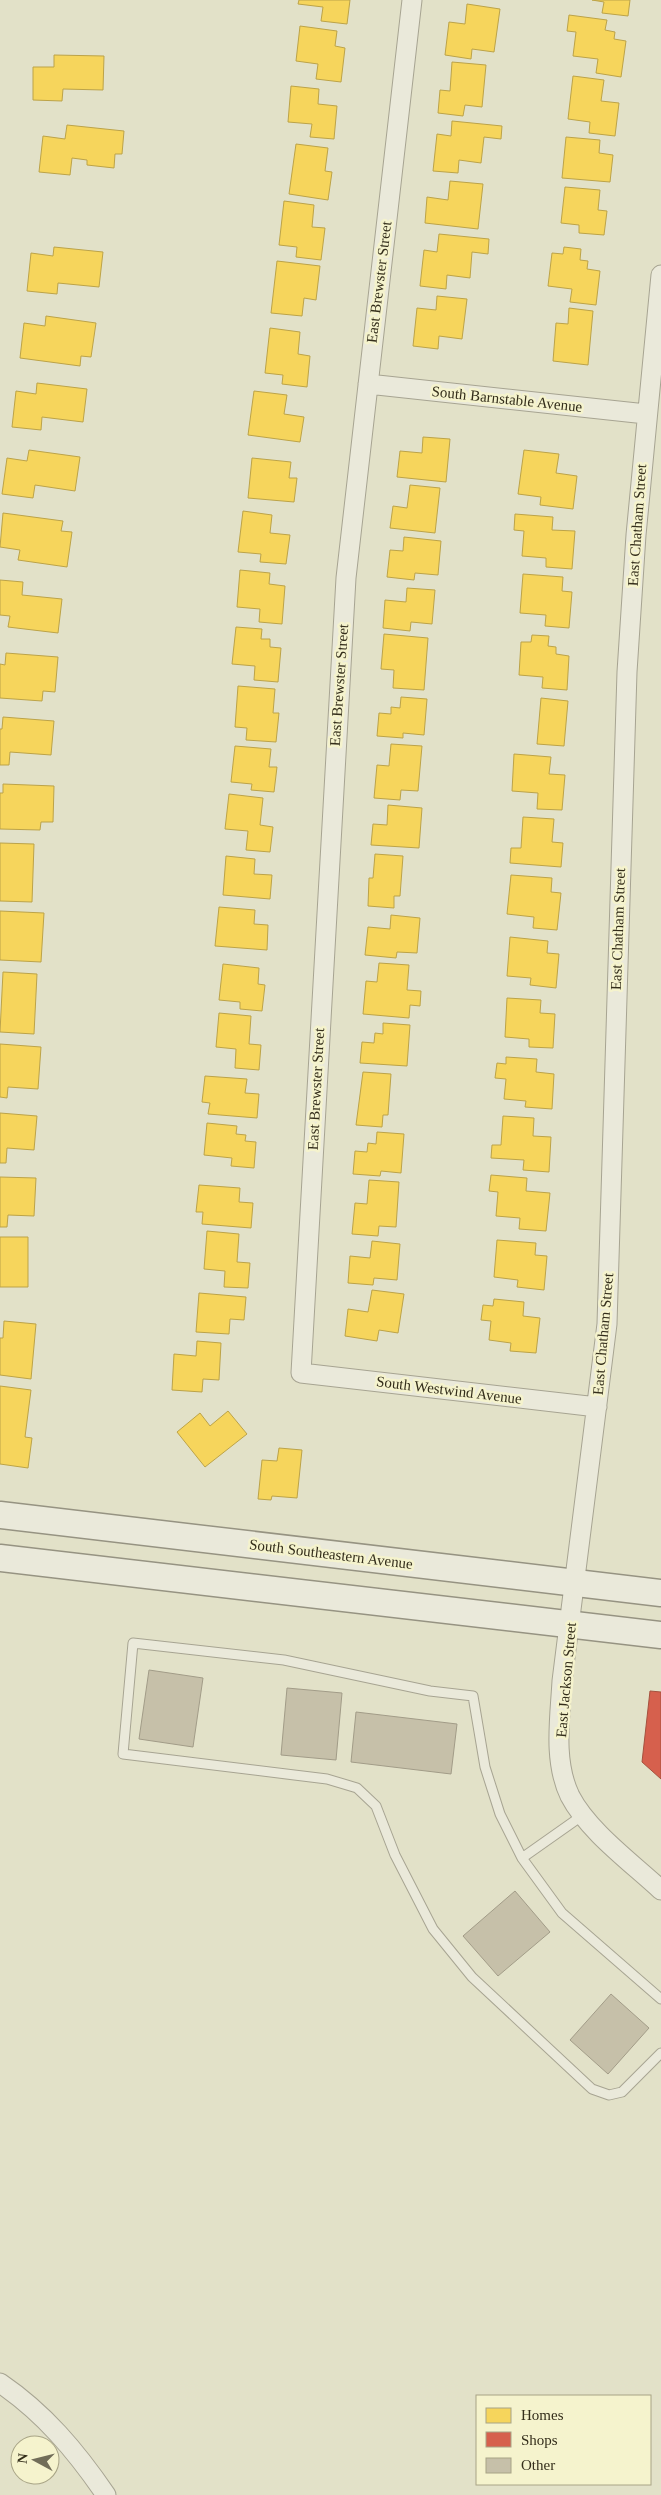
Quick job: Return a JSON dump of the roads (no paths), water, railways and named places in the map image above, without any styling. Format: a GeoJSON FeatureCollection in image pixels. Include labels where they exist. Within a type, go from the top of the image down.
{"type":"FeatureCollection","features":[{"type":"Feature","properties":{"kind":"main road","name":"South Southeastern Avenue"},"geometry":{"type":"LineString","coordinates":[[0,1515],[661,1593]]}},
{"type":"Feature","properties":{"kind":"main road"},"geometry":{"type":"LineString","coordinates":[[0,1558],[661,1635]]}},
{"type":"Feature","properties":{"kind":"street","name":"East Brewster Street"},"geometry":{"type":"LineString","coordinates":[[301,1373],[346,578],[412,0]]}},
{"type":"Feature","properties":{"kind":"street","name":"East Chatham Street"},"geometry":{"type":"LineString","coordinates":[[576,1583],[597,1407],[609,1283],[627,672],[646,414],[661,275]]}},
{"type":"Feature","properties":{"kind":"street","name":"South Barnstable Avenue"},"geometry":{"type":"LineString","coordinates":[[368,384],[646,414]]}},
{"type":"Feature","properties":{"kind":"street","name":"South Westwind Avenue"},"geometry":{"type":"LineString","coordinates":[[301,1373],[597,1407]]}},
{"type":"Feature","properties":{"kind":"street","name":"East Jackson Street"},"geometry":{"type":"LineString","coordinates":[[576,1583],[562,1682],[559,1738],[562,1770],[570,1795],[587,1822],[661,1890]]}},
{"type":"Feature","properties":{"kind":"street"},"geometry":{"type":"LineString","coordinates":[[0,2383],[27,2402],[66,2441],[106,2495]]}},
{"type":"Feature","properties":{"kind":"lane"},"geometry":{"type":"LineString","coordinates":[[661,1999],[562,1913],[522,1858],[500,1814],[485,1767],[473,1696],[430,1692],[284,1660],[133,1643],[123,1754],[327,1779],[357,1788],[376,1806],[395,1855],[433,1929],[472,1977],[592,2089],[609,2095],[622,2092],[661,2053]]}},
{"type":"Feature","properties":{"kind":"lane"},"geometry":{"type":"LineString","coordinates":[[522,1858],[583,1815]]}}]}
